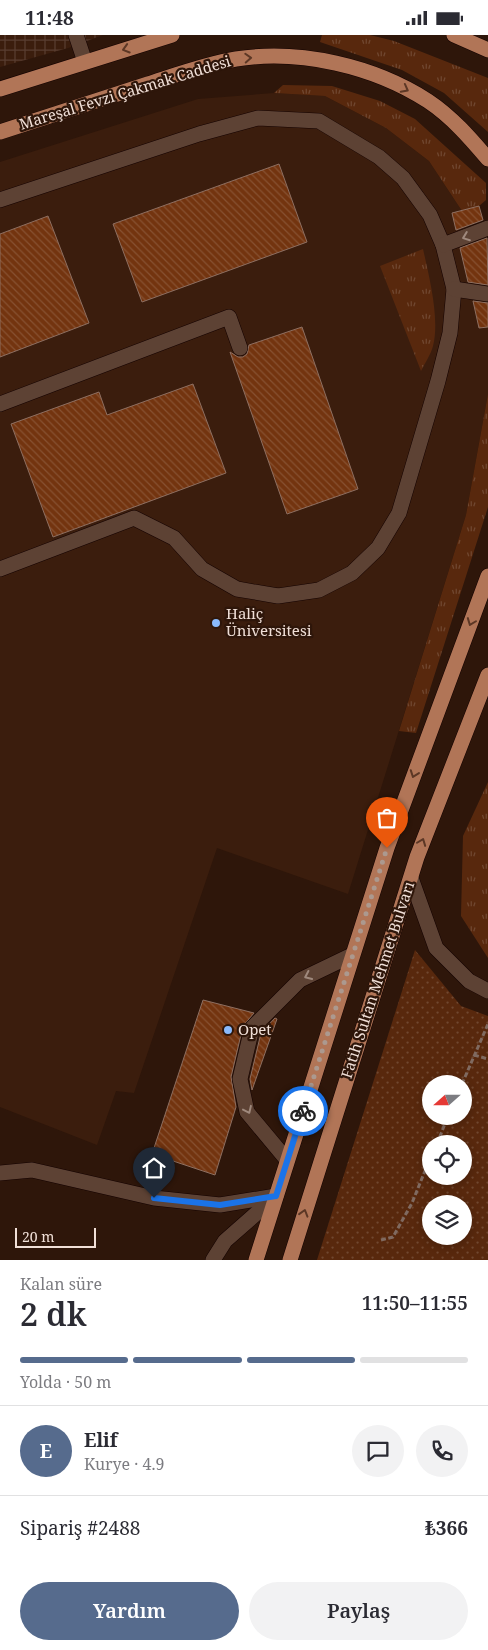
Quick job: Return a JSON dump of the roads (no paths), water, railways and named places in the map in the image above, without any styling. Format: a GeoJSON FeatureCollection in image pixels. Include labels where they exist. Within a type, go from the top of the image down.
{"type":"FeatureCollection","features":[{"type":"Feature","properties":{"kind":"main road"},"geometry":{"type":"LineString","coordinates":[[0,89],[172,35]]}},
{"type":"Feature","properties":{"kind":"main road"},"geometry":{"type":"LineString","coordinates":[[454,35],[488,50]]}},
{"type":"Feature","properties":{"kind":"main road","name":"Mareşal Fevzi Çakmak Caddesi"},"geometry":{"type":"LineString","coordinates":[[0,132],[235,59],[296,58],[328,61],[398,85],[428,101],[449,117],[488,159]]}},
{"type":"Feature","properties":{"kind":"main road"},"geometry":{"type":"LineString","coordinates":[[256,1260],[390,839],[488,576]]}},
{"type":"Feature","properties":{"kind":"main road","name":"Fatih Sultan Mehmet Bulvarı"},"geometry":{"type":"LineString","coordinates":[[290,1260],[417,857],[488,675]]}},
{"type":"Feature","properties":{"kind":"street"},"geometry":{"type":"LineString","coordinates":[[76,35],[85,62]]}},
{"type":"Feature","properties":{"kind":"street"},"geometry":{"type":"LineString","coordinates":[[0,200],[199,134],[258,118],[319,121],[379,157],[403,178],[430,215],[444,245],[454,289],[448,343],[399,513],[378,548],[352,573],[319,590],[278,596],[238,589],[202,569],[174,537],[134,518],[0,569]]}},
{"type":"Feature","properties":{"kind":"street"},"geometry":{"type":"LineString","coordinates":[[444,245],[488,228]]}},
{"type":"Feature","properties":{"kind":"street"},"geometry":{"type":"LineString","coordinates":[[454,289],[488,294]]}},
{"type":"Feature","properties":{"kind":"street"},"geometry":{"type":"LineString","coordinates":[[0,405],[229,317],[240,348]]}},
{"type":"Feature","properties":{"kind":"street"},"geometry":{"type":"LineString","coordinates":[[411,878],[436,948],[469,981],[488,991]]}},
{"type":"Feature","properties":{"kind":"street"},"geometry":{"type":"LineString","coordinates":[[287,1160],[246,1112],[240,1079],[252,1028],[300,979],[352,955]]}},
{"type":"Feature","properties":{"kind":"street"},"geometry":{"type":"LineString","coordinates":[[0,1173],[32,1170],[154,1198],[220,1205],[276,1196]]}},
{"type":"Feature","properties":{"kind":"street"},"geometry":{"type":"LineString","coordinates":[[213,1260],[225,1241],[276,1196]]}},
{"type":"Feature","properties":{"kind":"place","name":"Haliç Üniversitesi"},"geometry":{"type":"Point","coordinates":[216,623]}},
{"type":"Feature","properties":{"kind":"place","name":"Opet"},"geometry":{"type":"Point","coordinates":[228,1030]}}]}
